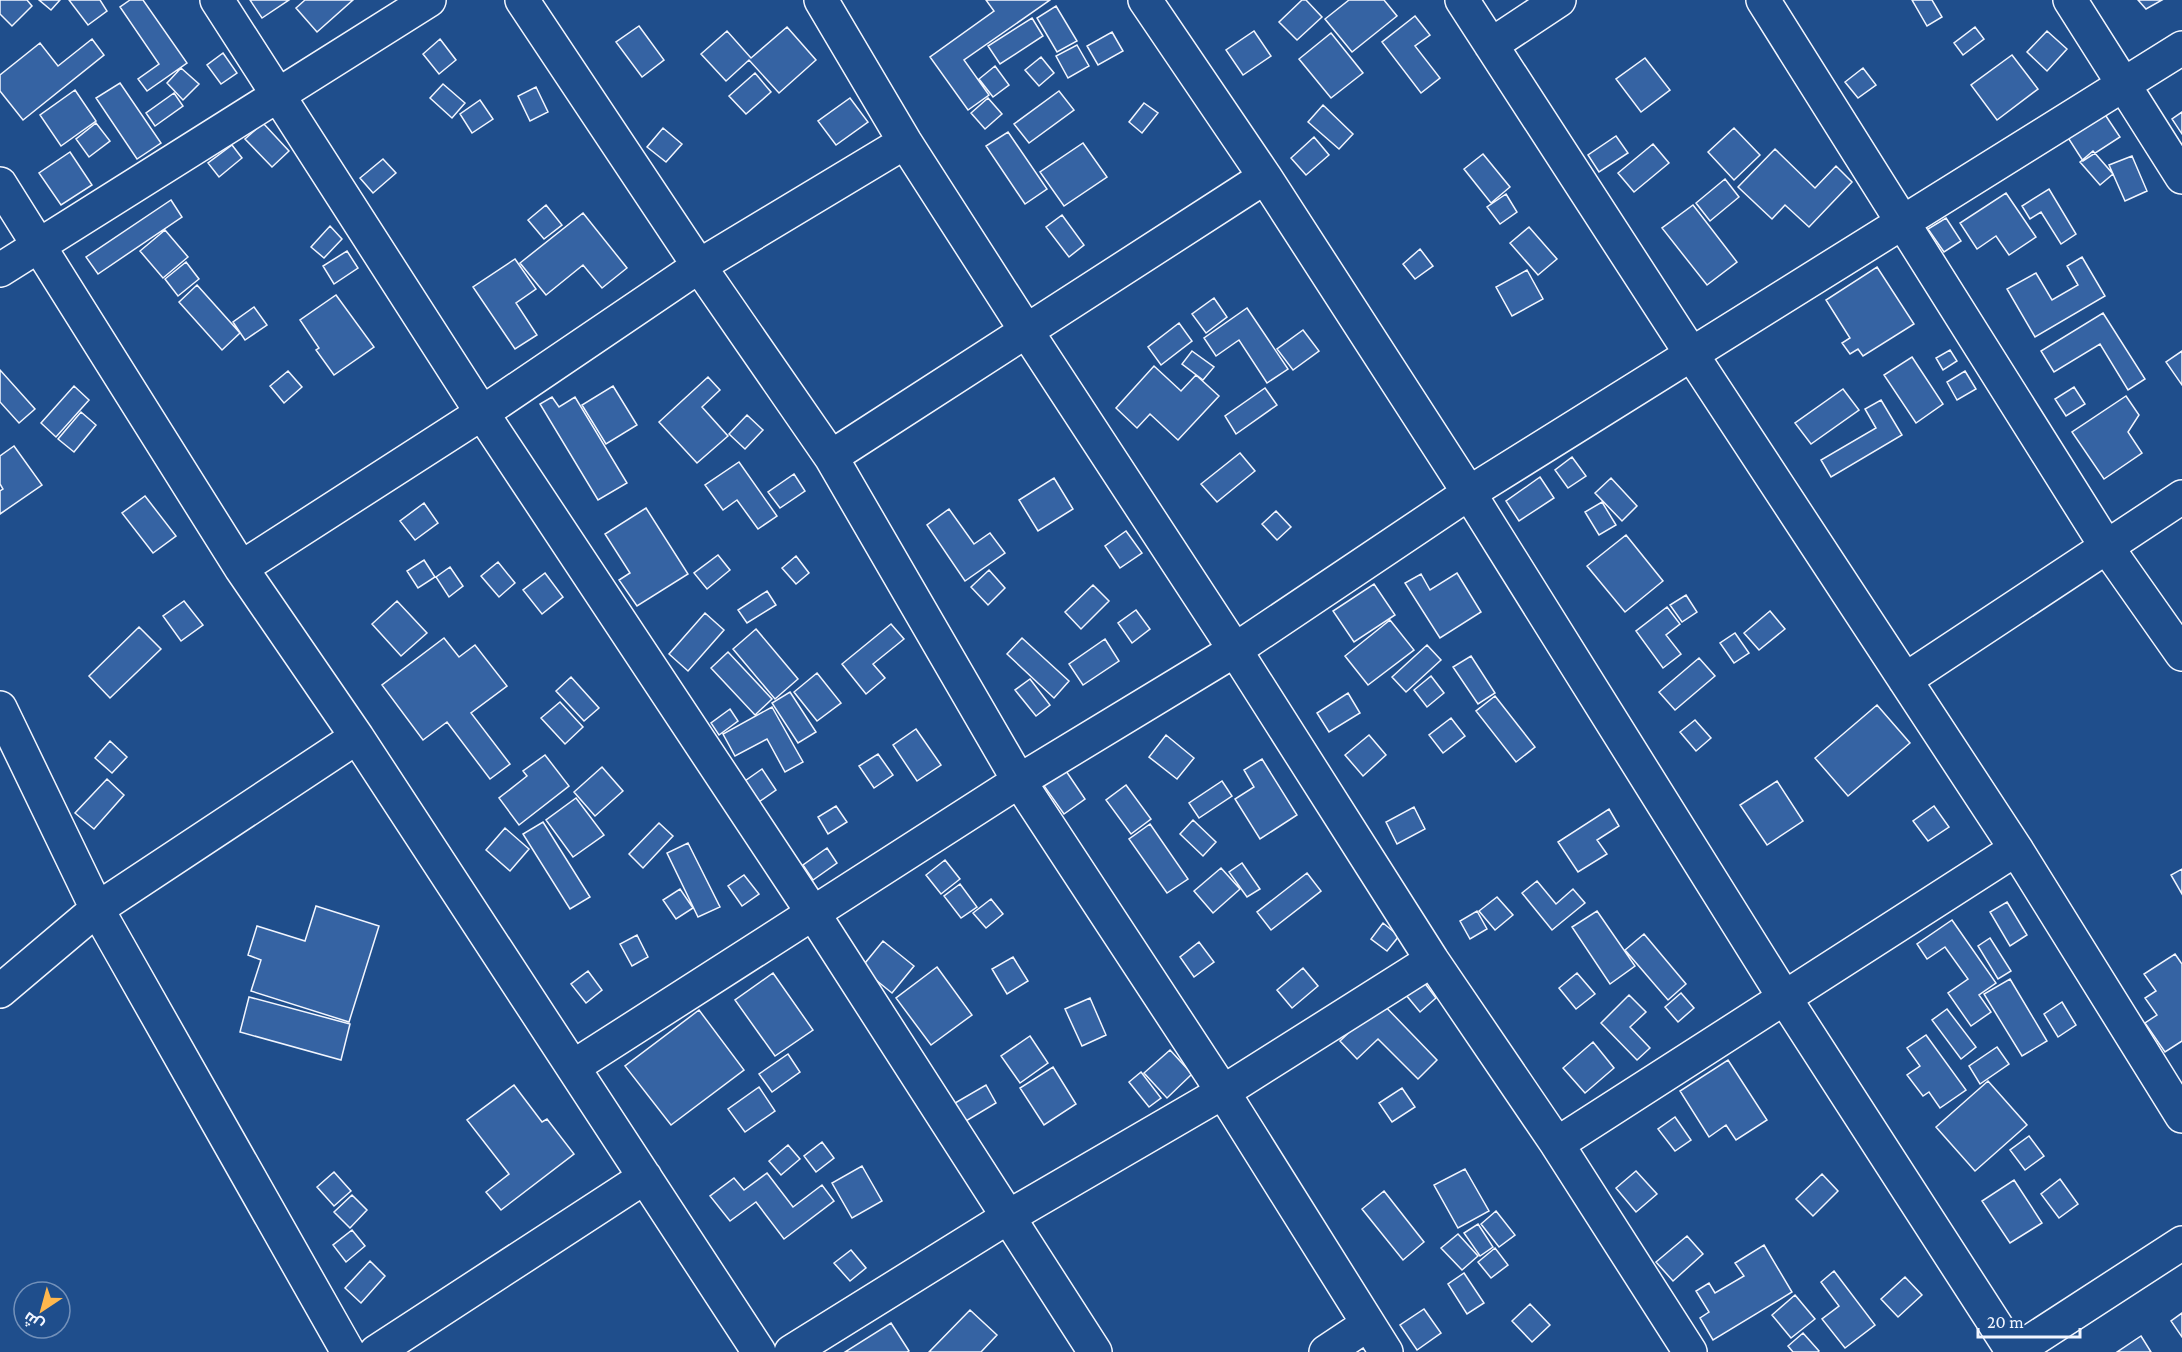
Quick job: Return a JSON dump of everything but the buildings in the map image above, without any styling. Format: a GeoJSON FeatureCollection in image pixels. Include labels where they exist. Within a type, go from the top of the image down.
{"type":"FeatureCollection","features":[{"type":"Feature","properties":{"kind":"street"},"geometry":{"type":"LineString","coordinates":[[218,0],[482,413],[813,913],[1095,1352]]}},
{"type":"Feature","properties":{"kind":"street"},"geometry":{"type":"LineString","coordinates":[[0,270],[429,0]]}},
{"type":"Feature","properties":{"kind":"street"},"geometry":{"type":"LineString","coordinates":[[522,0],[699,266],[831,457],[1019,781],[1222,1092],[1386,1352]]}},
{"type":"Feature","properties":{"kind":"street"},"geometry":{"type":"LineString","coordinates":[[820,0],[905,142],[1027,332],[1235,650],[1432,960],[1557,1144],[1690,1352]]}},
{"type":"Feature","properties":{"kind":"street"},"geometry":{"type":"LineString","coordinates":[[1145,0],[1265,177],[1469,493],[1784,998],[2014,1352],[2182,1243]]}},
{"type":"Feature","properties":{"kind":"street"},"geometry":{"type":"LineString","coordinates":[[1462,0],[2016,849],[2182,1116]]}},
{"type":"Feature","properties":{"kind":"street"},"geometry":{"type":"LineString","coordinates":[[1491,45],[1559,0]]}},
{"type":"Feature","properties":{"kind":"street"},"geometry":{"type":"LineString","coordinates":[[1763,0],[2106,546],[2182,654]]}},
{"type":"Feature","properties":{"kind":"street"},"geometry":{"type":"LineString","coordinates":[[2070,0],[2182,177]]}},
{"type":"Feature","properties":{"kind":"street"},"geometry":{"type":"LineString","coordinates":[[573,1067],[1019,781],[1235,650],[1469,493],[2182,48]]}},
{"type":"Feature","properties":{"kind":"street"},"geometry":{"type":"LineString","coordinates":[[242,568],[482,413],[699,266],[905,142]]}},
{"type":"Feature","properties":{"kind":"street"},"geometry":{"type":"LineString","coordinates":[[831,457],[1265,177]]}},
{"type":"Feature","properties":{"kind":"street"},"geometry":{"type":"LineString","coordinates":[[0,184],[242,568],[357,737],[759,1352]]}},
{"type":"Feature","properties":{"kind":"street"},"geometry":{"type":"LineString","coordinates":[[1905,680],[2182,497]]}},
{"type":"Feature","properties":{"kind":"street"},"geometry":{"type":"LineString","coordinates":[[0,708],[98,909],[348,1352]]}},
{"type":"Feature","properties":{"kind":"street"},"geometry":{"type":"LineString","coordinates":[[0,991],[98,909],[357,737]]}},
{"type":"Feature","properties":{"kind":"street"},"geometry":{"type":"LineString","coordinates":[[1557,1144],[2016,849]]}},
{"type":"Feature","properties":{"kind":"street"},"geometry":{"type":"LineString","coordinates":[[790,1352],[1008,1217],[1222,1092],[1432,960]]}},
{"type":"Feature","properties":{"kind":"street"},"geometry":{"type":"LineString","coordinates":[[376,1352],[645,1178]]}},
{"type":"Feature","properties":{"kind":"street"},"geometry":{"type":"LineString","coordinates":[[1326,1352],[1368,1324]]}}]}
